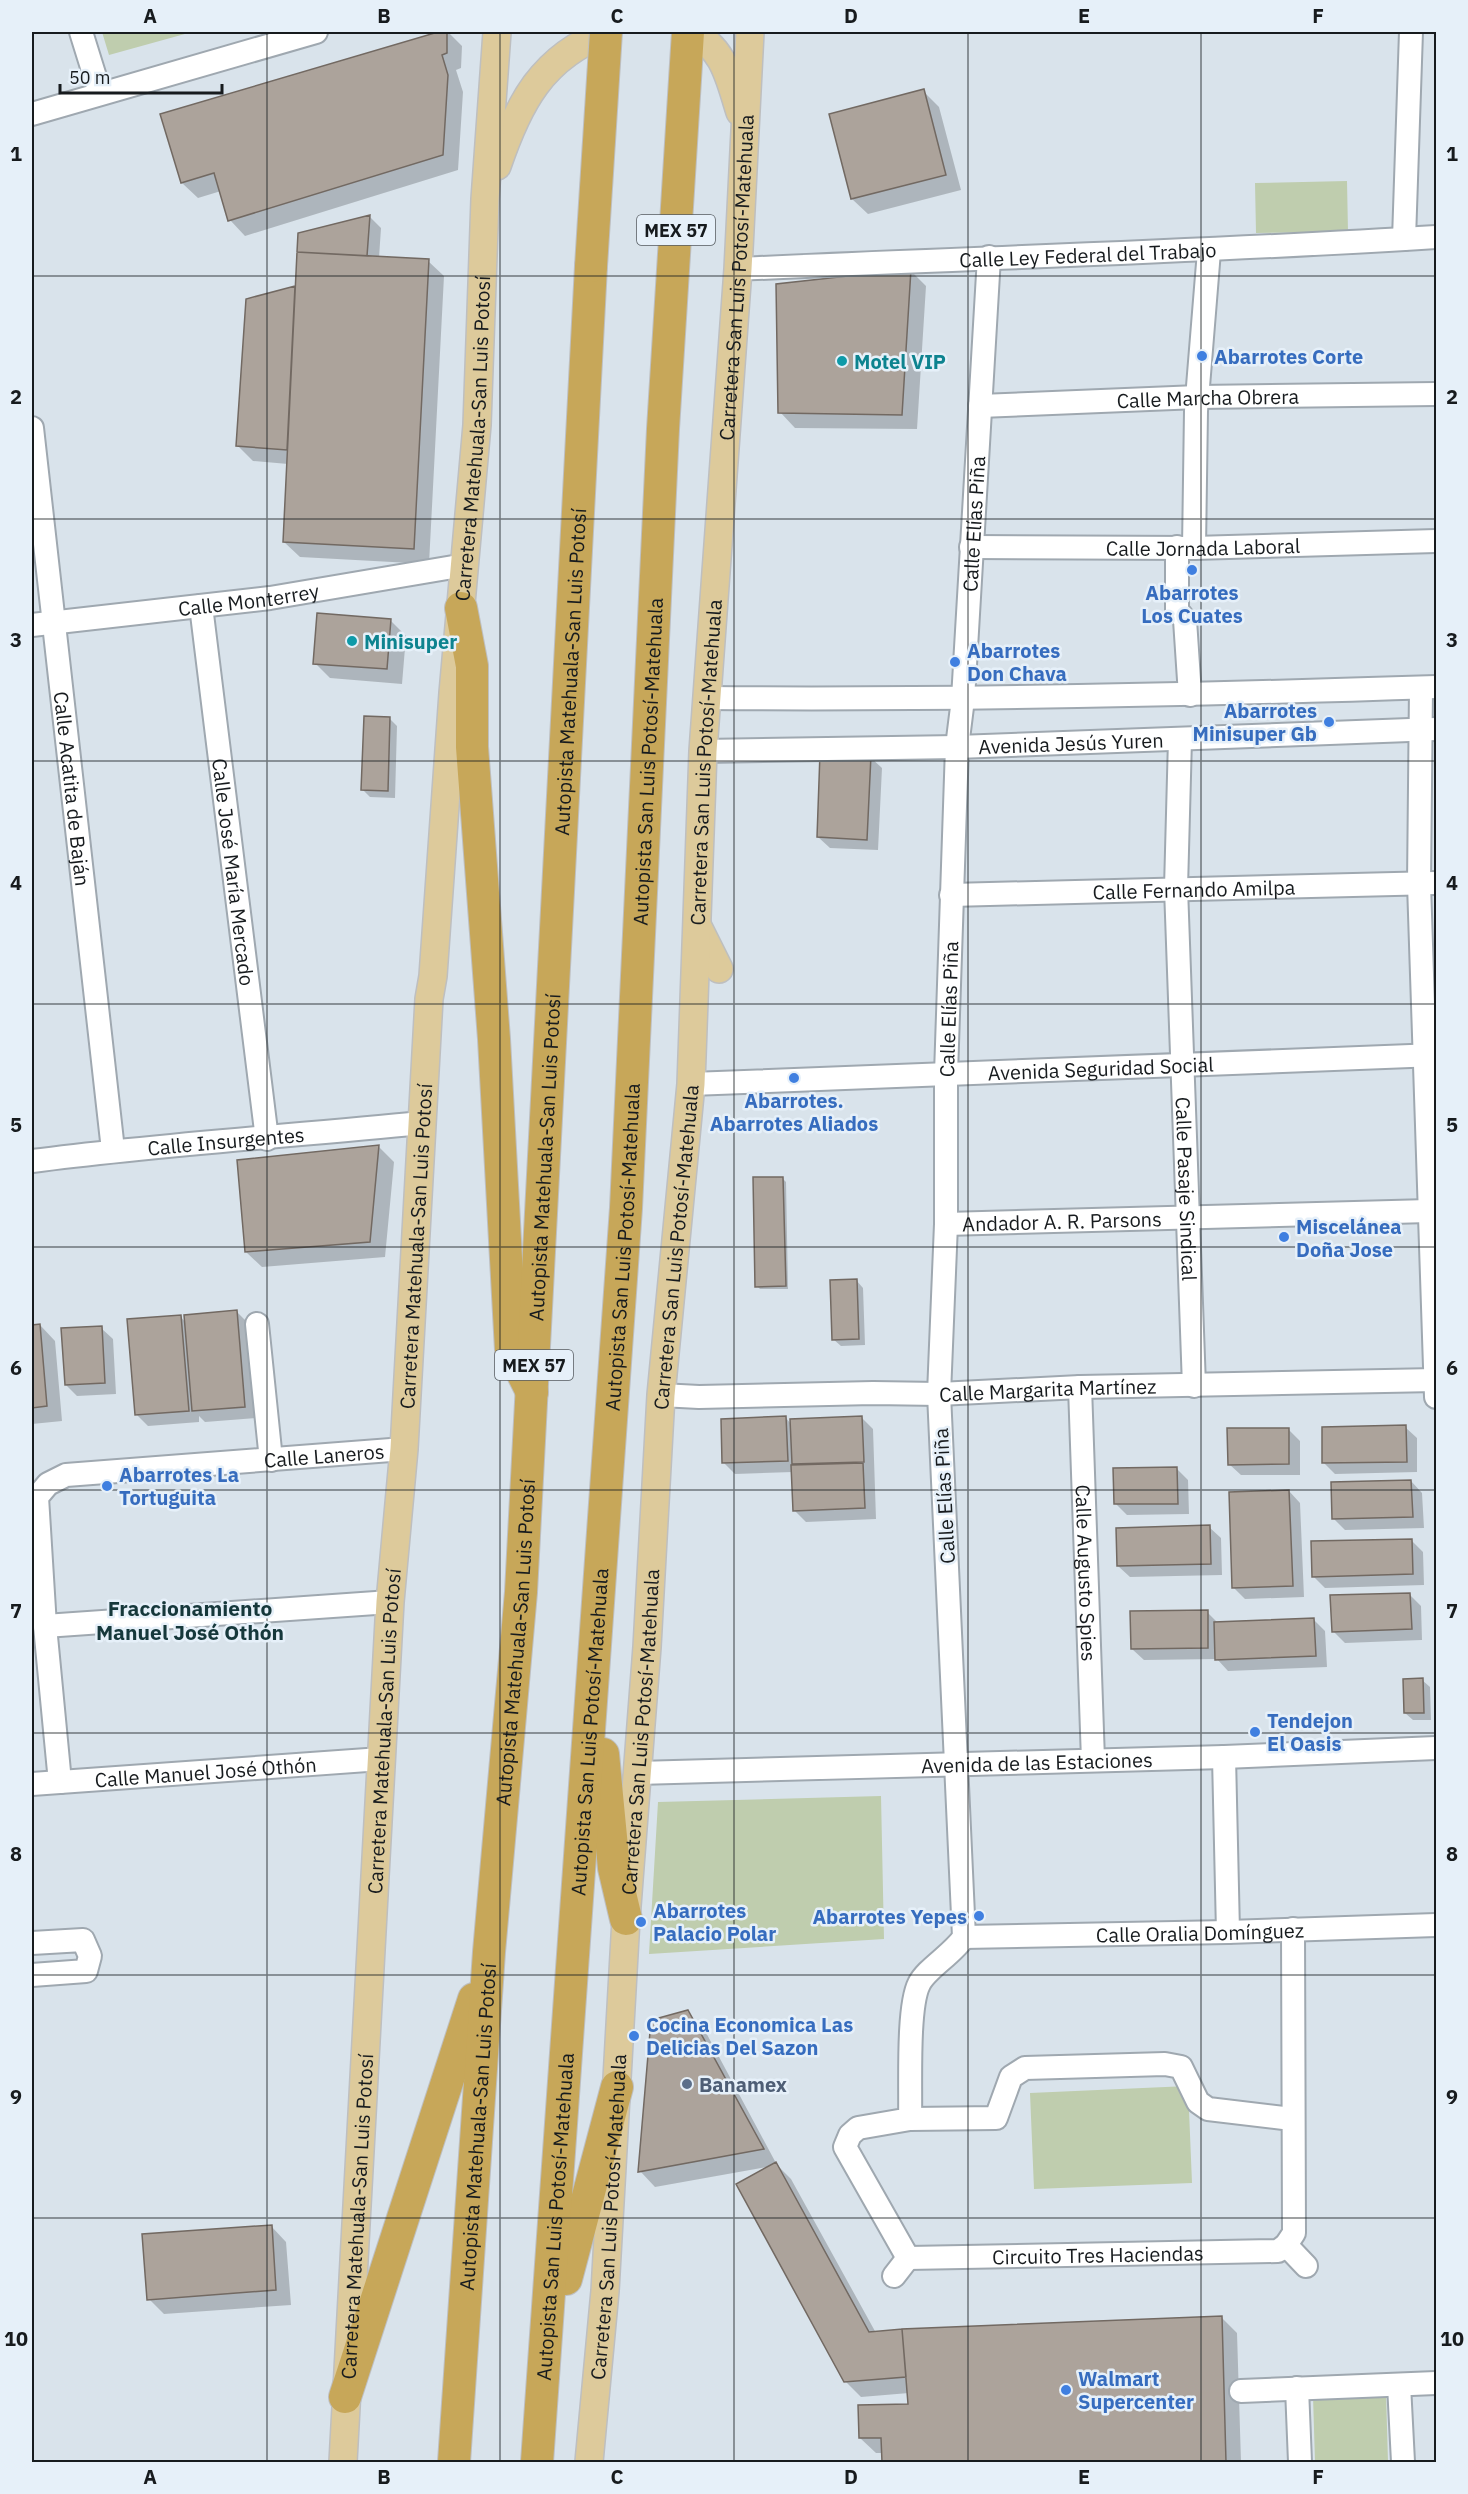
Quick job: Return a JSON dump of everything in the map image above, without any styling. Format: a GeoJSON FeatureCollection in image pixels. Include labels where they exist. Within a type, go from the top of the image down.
{"type":"FeatureCollection","features":[{"type":"Feature","properties":{"kind":"highway","name":"Autopista Matehuala-San Luis Potosí"},"geometry":{"type":"LineString","coordinates":[[454,2463],[489,1952],[521,1592],[591,267],[607,32]]}},
{"type":"Feature","properties":{"kind":"highway","name":"Autopista San Luis Potosí-Matehuala"},"geometry":{"type":"LineString","coordinates":[[537,2463],[547,2349],[626,1208],[663,429],[690,32]]}},
{"type":"Feature","properties":{"kind":"highway"},"geometry":{"type":"LineString","coordinates":[[461,608],[472,666],[472,747],[494,1039],[511,1350],[532,1393]]}},
{"type":"Feature","properties":{"kind":"highway"},"geometry":{"type":"LineString","coordinates":[[594,1668],[614,1868],[626,1919]]}},
{"type":"Feature","properties":{"kind":"highway"},"geometry":{"type":"LineString","coordinates":[[345,2397],[489,1952]]}},
{"type":"Feature","properties":{"kind":"highway"},"geometry":{"type":"LineString","coordinates":[[547,2349],[617,2087]]}},
{"type":"Feature","properties":{"kind":"main road"},"geometry":{"type":"LineString","coordinates":[[485,199],[519,108],[536,82],[555,63],[578,47],[607,32]]}},
{"type":"Feature","properties":{"kind":"main road"},"geometry":{"type":"LineString","coordinates":[[690,32],[707,40],[725,64],[746,130]]}},
{"type":"Feature","properties":{"kind":"main road","name":"Carretera San Luis Potosí-Matehuala"},"geometry":{"type":"LineString","coordinates":[[589,2463],[605,2291],[626,1919],[638,1773],[660,1395],[691,1084],[703,751],[738,269],[750,32]]}},
{"type":"Feature","properties":{"kind":"main road","name":"Carretera Matehuala-San Luis Potosí"},"geometry":{"type":"LineString","coordinates":[[343,2463],[390,1602],[404,1449],[422,1123],[477,425],[485,199],[499,36]]}},
{"type":"Feature","properties":{"kind":"main road"},"geometry":{"type":"LineString","coordinates":[[697,924],[719,969]]}},
{"type":"Feature","properties":{"kind":"street"},"geometry":{"type":"LineString","coordinates":[[81,32],[100,93]]}},
{"type":"Feature","properties":{"kind":"street"},"geometry":{"type":"LineString","coordinates":[[32,114],[316,32]]}},
{"type":"Feature","properties":{"kind":"street"},"geometry":{"type":"LineString","coordinates":[[1404,239],[1411,32]]}},
{"type":"Feature","properties":{"kind":"street","name":"Calle Ley Federal del Trabajo"},"geometry":{"type":"LineString","coordinates":[[738,269],[989,257],[1209,251],[1437,237]]}},
{"type":"Feature","properties":{"kind":"street"},"geometry":{"type":"LineString","coordinates":[[1190,695],[1185,620],[1177,610],[1185,548],[1209,251]]}},
{"type":"Feature","properties":{"kind":"street","name":"Calle Elías Piña"},"geometry":{"type":"LineString","coordinates":[[956,1764],[939,1394],[946,1224],[946,1074],[957,747],[963,699],[989,257]]}},
{"type":"Feature","properties":{"kind":"street","name":"Calle Marcha Obrera"},"geometry":{"type":"LineString","coordinates":[[980,406],[1198,397],[1437,394]]}},
{"type":"Feature","properties":{"kind":"street","name":"Calle Acatita de Baján"},"geometry":{"type":"LineString","coordinates":[[32,428],[42,624],[114,1150]]}},
{"type":"Feature","properties":{"kind":"street","name":"Calle Jornada Laboral"},"geometry":{"type":"LineString","coordinates":[[971,547],[1185,548],[1437,541]]}},
{"type":"Feature","properties":{"kind":"street","name":"Calle Monterrey"},"geometry":{"type":"LineString","coordinates":[[42,624],[270,598],[465,565]]}},
{"type":"Feature","properties":{"kind":"street","name":"Calle José María Mercado"},"geometry":{"type":"LineString","coordinates":[[201,606],[267,1139]]}},
{"type":"Feature","properties":{"kind":"street"},"geometry":{"type":"LineString","coordinates":[[708,698],[963,699],[1190,695],[1429,687],[1428,884],[1431,1055],[1429,1211],[1437,1397]]}},
{"type":"Feature","properties":{"kind":"street","name":"Avenida Jesús Yuren"},"geometry":{"type":"LineString","coordinates":[[703,751],[957,747],[1428,729]]}},
{"type":"Feature","properties":{"kind":"street","name":"Calle Pasaje Sindical"},"geometry":{"type":"LineString","coordinates":[[1180,739],[1176,888],[1194,1386]]}},
{"type":"Feature","properties":{"kind":"street","name":"Calle Fernando Amilpa"},"geometry":{"type":"LineString","coordinates":[[951,895],[1176,888],[1428,884]]}},
{"type":"Feature","properties":{"kind":"street","name":"Avenida Seguridad Social"},"geometry":{"type":"LineString","coordinates":[[691,1084],[1431,1055]]}},
{"type":"Feature","properties":{"kind":"street","name":"Calle Insurgentes"},"geometry":{"type":"LineString","coordinates":[[32,1161],[114,1150],[267,1139],[422,1123]]}},
{"type":"Feature","properties":{"kind":"street","name":"Andador A. R. Parsons"},"geometry":{"type":"LineString","coordinates":[[946,1224],[1429,1211]]}},
{"type":"Feature","properties":{"kind":"street"},"geometry":{"type":"LineString","coordinates":[[257,1323],[271,1460]]}},
{"type":"Feature","properties":{"kind":"street","name":"Calle Margarita Martínez"},"geometry":{"type":"LineString","coordinates":[[660,1395],[699,1397],[873,1393],[939,1394],[1080,1387],[1436,1380]]}},
{"type":"Feature","properties":{"kind":"street","name":"Calle Augusto Spies"},"geometry":{"type":"LineString","coordinates":[[1080,1387],[1093,1760]]}},
{"type":"Feature","properties":{"kind":"street","name":"Calle Laneros"},"geometry":{"type":"LineString","coordinates":[[45,1626],[37,1497],[48,1484],[66,1476],[404,1449]]}},
{"type":"Feature","properties":{"kind":"street"},"geometry":{"type":"LineString","coordinates":[[60,1782],[45,1626],[390,1602]]}},
{"type":"Feature","properties":{"kind":"street","name":"Avenida de las Estaciones"},"geometry":{"type":"LineString","coordinates":[[638,1773],[1224,1757],[1437,1748]]}},
{"type":"Feature","properties":{"kind":"street"},"geometry":{"type":"LineString","coordinates":[[1224,1757],[1228,1932]]}},
{"type":"Feature","properties":{"kind":"street","name":"Calle Manuel José Othón"},"geometry":{"type":"LineString","coordinates":[[32,1784],[381,1759]]}},
{"type":"Feature","properties":{"kind":"street"},"geometry":{"type":"LineString","coordinates":[[910,2119],[913,2003],[919,1982],[964,1937],[956,1764]]}},
{"type":"Feature","properties":{"kind":"street","name":"Calle Oralia Domínguez"},"geometry":{"type":"LineString","coordinates":[[964,1937],[1437,1925]]}},
{"type":"Feature","properties":{"kind":"street"},"geometry":{"type":"LineString","coordinates":[[1293,1929],[1294,2233],[1286,2245],[1306,2266]]}},
{"type":"Feature","properties":{"kind":"street"},"geometry":{"type":"LineString","coordinates":[[32,1943],[83,1940],[90,1956],[86,1971],[32,1975]]}},
{"type":"Feature","properties":{"kind":"street"},"geometry":{"type":"LineString","coordinates":[[894,2276],[908,2258],[845,2147],[850,2135],[858,2128],[910,2119],[996,2118],[1011,2077],[1026,2068],[1165,2064],[1181,2067],[1198,2102],[1208,2109],[1292,2119]]}},
{"type":"Feature","properties":{"kind":"street","name":"Circuito Tres Haciendas"},"geometry":{"type":"LineString","coordinates":[[908,2258],[1278,2251],[1286,2245]]}},
{"type":"Feature","properties":{"kind":"street"},"geometry":{"type":"LineString","coordinates":[[1241,2391],[1437,2383]]}},
{"type":"Feature","properties":{"kind":"street"},"geometry":{"type":"LineString","coordinates":[[1399,2385],[1403,2463]]}},
{"type":"Feature","properties":{"kind":"street"},"geometry":{"type":"LineString","coordinates":[[1297,2388],[1300,2463]]}},
{"type":"Feature","properties":{"kind":"green space"},"geometry":{"type":"Polygon","coordinates":[[[102,32],[192,32],[109,55],[102,32]]]}},
{"type":"Feature","properties":{"kind":"green space"},"geometry":{"type":"Polygon","coordinates":[[[1347,181],[1348,232],[1256,233],[1255,183],[1347,181]]]}},
{"type":"Feature","properties":{"kind":"green space"},"geometry":{"type":"Polygon","coordinates":[[[881,1796],[884,1939],[649,1954],[658,1802],[881,1796]]]}},
{"type":"Feature","properties":{"kind":"green space"},"geometry":{"type":"Polygon","coordinates":[[[1188,2086],[1192,2183],[1034,2189],[1030,2093],[1188,2086]]]}},
{"type":"Feature","properties":{"kind":"green space"},"geometry":{"type":"Polygon","coordinates":[[[1386,2393],[1388,2462],[1315,2462],[1313,2396],[1386,2393]]]}},
{"type":"Feature","properties":{"kind":"building"},"geometry":{"type":"Polygon","coordinates":[[[438,32],[447,32],[447,53],[442,55],[448,75],[443,155],[228,221],[214,173],[181,183],[160,114],[438,32]]]}},
{"type":"Feature","properties":{"kind":"building"},"geometry":{"type":"Polygon","coordinates":[[[924,89],[946,175],[851,199],[829,114],[924,89]]]}},
{"type":"Feature","properties":{"kind":"building"},"geometry":{"type":"Polygon","coordinates":[[[370,215],[367,256],[297,252],[298,233],[370,215]]]}},
{"type":"Feature","properties":{"kind":"building"},"geometry":{"type":"Polygon","coordinates":[[[297,252],[429,259],[414,549],[283,542],[297,252]]]}},
{"type":"Feature","properties":{"kind":"building","name":"Motel VIP"},"geometry":{"type":"Polygon","coordinates":[[[911,269],[902,415],[778,413],[776,284],[911,269]]]}},
{"type":"Feature","properties":{"kind":"building"},"geometry":{"type":"Polygon","coordinates":[[[295,286],[287,450],[236,446],[246,299],[295,286]]]}},
{"type":"Feature","properties":{"kind":"building","name":"Minisuper"},"geometry":{"type":"Polygon","coordinates":[[[317,613],[391,619],[387,669],[313,664],[317,613]]]}},
{"type":"Feature","properties":{"kind":"building"},"geometry":{"type":"Polygon","coordinates":[[[364,716],[390,717],[388,791],[361,790],[364,716]]]}},
{"type":"Feature","properties":{"kind":"building"},"geometry":{"type":"Polygon","coordinates":[[[820,753],[871,755],[867,840],[817,837],[820,753]]]}},
{"type":"Feature","properties":{"kind":"building"},"geometry":{"type":"Polygon","coordinates":[[[379,1145],[370,1242],[245,1252],[237,1160],[379,1145]]]}},
{"type":"Feature","properties":{"kind":"building"},"geometry":{"type":"Polygon","coordinates":[[[753,1177],[783,1177],[786,1286],[755,1287],[753,1177]]]}},
{"type":"Feature","properties":{"kind":"building"},"geometry":{"type":"Polygon","coordinates":[[[857,1279],[859,1339],[832,1340],[830,1280],[857,1279]]]}},
{"type":"Feature","properties":{"kind":"building"},"geometry":{"type":"Polygon","coordinates":[[[237,1310],[245,1407],[192,1411],[184,1315],[237,1310]]]}},
{"type":"Feature","properties":{"kind":"building"},"geometry":{"type":"Polygon","coordinates":[[[181,1315],[189,1411],[135,1415],[127,1319],[181,1315]]]}},
{"type":"Feature","properties":{"kind":"building"},"geometry":{"type":"Polygon","coordinates":[[[40,1324],[47,1406],[32,1408],[32,1325],[40,1324]]]}},
{"type":"Feature","properties":{"kind":"building"},"geometry":{"type":"Polygon","coordinates":[[[102,1326],[105,1383],[65,1385],[61,1328],[102,1326]]]}},
{"type":"Feature","properties":{"kind":"building"},"geometry":{"type":"Polygon","coordinates":[[[786,1416],[788,1461],[722,1463],[721,1419],[786,1416]]]}},
{"type":"Feature","properties":{"kind":"building"},"geometry":{"type":"Polygon","coordinates":[[[862,1416],[864,1462],[792,1464],[790,1419],[862,1416]]]}},
{"type":"Feature","properties":{"kind":"building"},"geometry":{"type":"Polygon","coordinates":[[[1406,1425],[1407,1462],[1322,1463],[1322,1427],[1406,1425]]]}},
{"type":"Feature","properties":{"kind":"building"},"geometry":{"type":"Polygon","coordinates":[[[1227,1428],[1289,1428],[1289,1464],[1228,1465],[1227,1428]]]}},
{"type":"Feature","properties":{"kind":"building"},"geometry":{"type":"Polygon","coordinates":[[[863,1463],[865,1508],[793,1511],[791,1465],[863,1463]]]}},
{"type":"Feature","properties":{"kind":"building"},"geometry":{"type":"Polygon","coordinates":[[[1177,1467],[1178,1504],[1114,1504],[1113,1468],[1177,1467]]]}},
{"type":"Feature","properties":{"kind":"building"},"geometry":{"type":"Polygon","coordinates":[[[1411,1480],[1413,1517],[1332,1519],[1331,1482],[1411,1480]]]}},
{"type":"Feature","properties":{"kind":"building"},"geometry":{"type":"Polygon","coordinates":[[[1289,1490],[1293,1586],[1232,1588],[1229,1492],[1289,1490]]]}},
{"type":"Feature","properties":{"kind":"building"},"geometry":{"type":"Polygon","coordinates":[[[1210,1525],[1211,1564],[1117,1566],[1116,1528],[1210,1525]]]}},
{"type":"Feature","properties":{"kind":"building"},"geometry":{"type":"Polygon","coordinates":[[[1412,1539],[1413,1574],[1312,1577],[1311,1541],[1412,1539]]]}},
{"type":"Feature","properties":{"kind":"building"},"geometry":{"type":"Polygon","coordinates":[[[1410,1593],[1412,1629],[1332,1632],[1330,1595],[1410,1593]]]}},
{"type":"Feature","properties":{"kind":"building"},"geometry":{"type":"Polygon","coordinates":[[[1208,1610],[1208,1648],[1131,1649],[1130,1611],[1208,1610]]]}},
{"type":"Feature","properties":{"kind":"building"},"geometry":{"type":"Polygon","coordinates":[[[1314,1618],[1316,1656],[1215,1660],[1214,1622],[1314,1618]]]}},
{"type":"Feature","properties":{"kind":"building"},"geometry":{"type":"Polygon","coordinates":[[[1423,1678],[1424,1713],[1404,1713],[1403,1679],[1423,1678]]]}},
{"type":"Feature","properties":{"kind":"building","name":"Banamex"},"geometry":{"type":"Polygon","coordinates":[[[688,2010],[764,2149],[638,2172],[651,2020],[688,2010]]]}},
{"type":"Feature","properties":{"kind":"building"},"geometry":{"type":"Polygon","coordinates":[[[776,2162],[869,2332],[902,2329],[906,2377],[844,2382],[736,2184],[776,2162]]]}},
{"type":"Feature","properties":{"kind":"building"},"geometry":{"type":"Polygon","coordinates":[[[272,2225],[276,2290],[147,2300],[142,2234],[272,2225]]]}},
{"type":"Feature","properties":{"kind":"building","name":"Walmart Supercenter"},"geometry":{"type":"Polygon","coordinates":[[[1222,2316],[1226,2462],[882,2462],[881,2438],[859,2438],[858,2405],[908,2404],[902,2329],[1222,2316]]]}},
{"type":"Feature","properties":{"kind":"place","name":"Abarrotes Corte"},"geometry":{"type":"Point","coordinates":[1202,356]}},
{"type":"Feature","properties":{"kind":"place","name":"Motel VIP"},"geometry":{"type":"Point","coordinates":[842,361]}},
{"type":"Feature","properties":{"kind":"place","name":"Abarrotes Los Cuates"},"geometry":{"type":"Point","coordinates":[1192,570]}},
{"type":"Feature","properties":{"kind":"place","name":"Minisuper"},"geometry":{"type":"Point","coordinates":[352,641]}},
{"type":"Feature","properties":{"kind":"place","name":"Abarrotes Don Chava"},"geometry":{"type":"Point","coordinates":[955,662]}},
{"type":"Feature","properties":{"kind":"place","name":"Abarrotes Minisuper Gb"},"geometry":{"type":"Point","coordinates":[1329,722]}},
{"type":"Feature","properties":{"kind":"place","name":"Abarrotes. Abarrotes Aliados"},"geometry":{"type":"Point","coordinates":[794,1078]}},
{"type":"Feature","properties":{"kind":"place","name":"Miscelánea Doña Jose"},"geometry":{"type":"Point","coordinates":[1284,1237]}},
{"type":"Feature","properties":{"kind":"place","name":"Abarrotes La Tortuguita"},"geometry":{"type":"Point","coordinates":[107,1486]}},
{"type":"Feature","properties":{"kind":"place","name":"Tendejon El Oasis"},"geometry":{"type":"Point","coordinates":[1255,1732]}},
{"type":"Feature","properties":{"kind":"place","name":"Abarrotes Yepes"},"geometry":{"type":"Point","coordinates":[979,1916]}},
{"type":"Feature","properties":{"kind":"place","name":"Abarrotes Palacio Polar"},"geometry":{"type":"Point","coordinates":[641,1922]}},
{"type":"Feature","properties":{"kind":"place","name":"Cocina Economica Las Delicias Del Sazon"},"geometry":{"type":"Point","coordinates":[634,2036]}},
{"type":"Feature","properties":{"kind":"place","name":"Banamex"},"geometry":{"type":"Point","coordinates":[687,2084]}},
{"type":"Feature","properties":{"kind":"place","name":"Walmart Supercenter"},"geometry":{"type":"Point","coordinates":[1066,2390]}},
{"type":"Feature","properties":{"kind":"district","name":"Fraccionamiento Manuel José Othón"},"geometry":{"type":"Point","coordinates":[190,1620]}}]}
